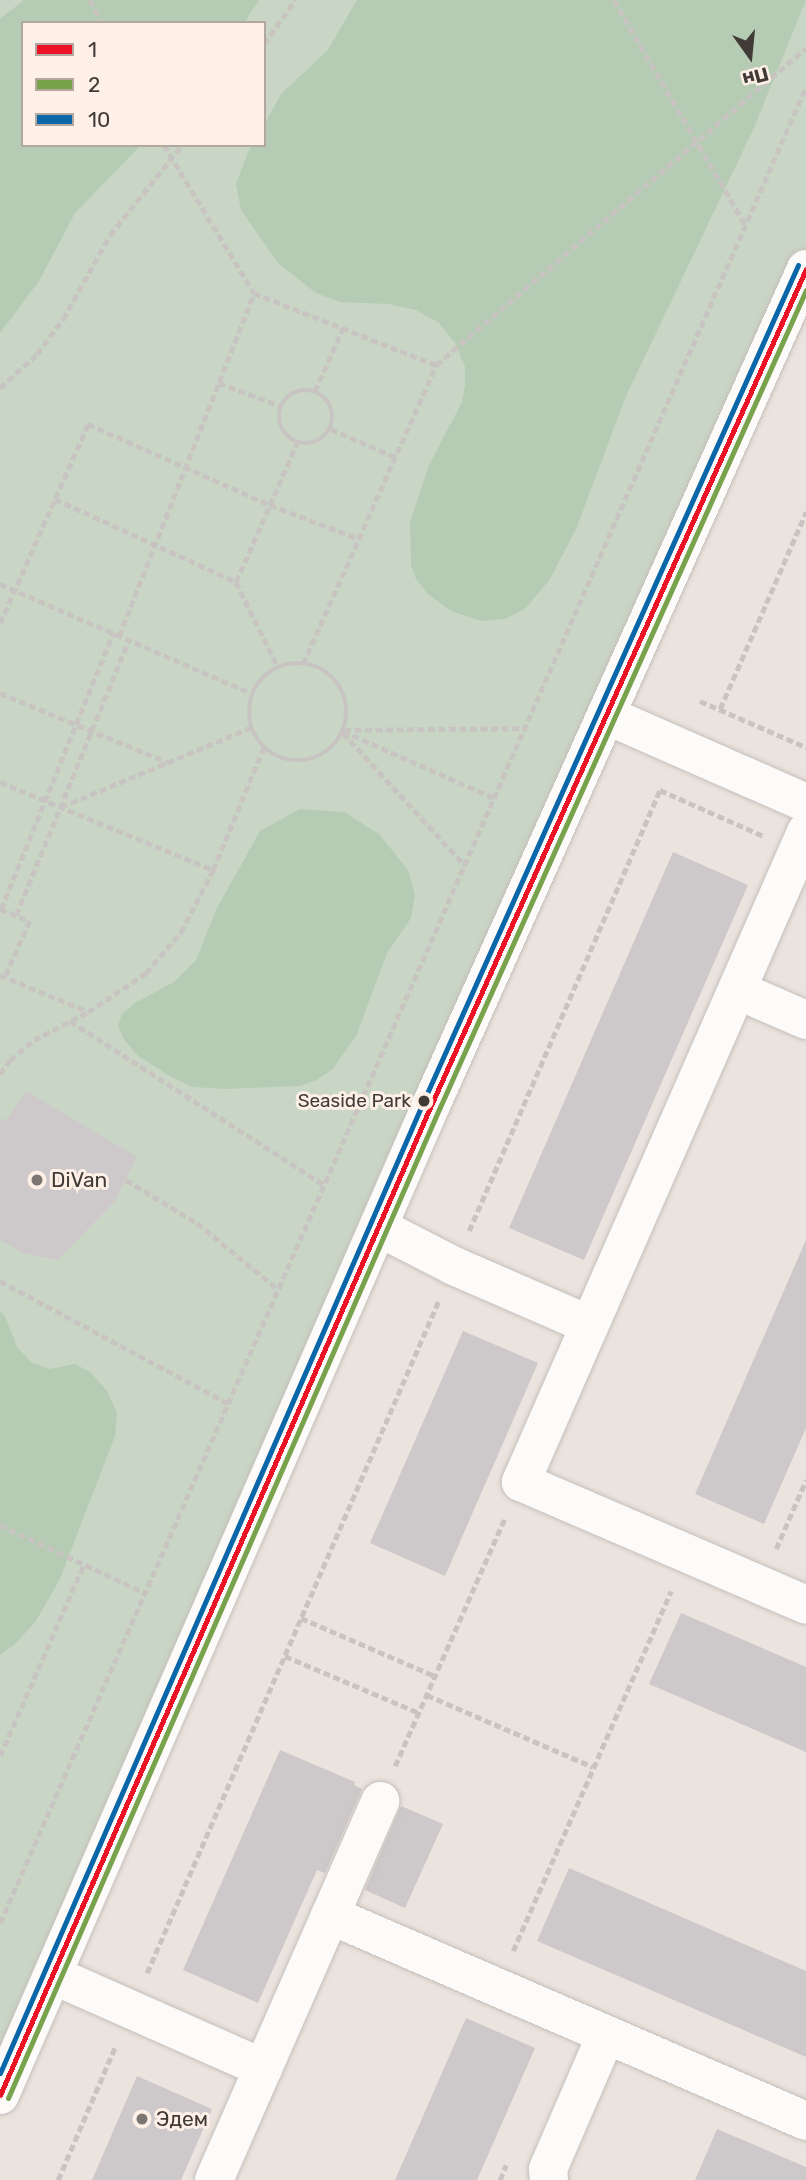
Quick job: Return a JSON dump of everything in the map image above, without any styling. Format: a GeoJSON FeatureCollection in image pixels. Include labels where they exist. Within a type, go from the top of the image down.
{"type":"FeatureCollection","features":[{"type":"Feature","properties":{"kind":"main road"},"geometry":{"type":"LineString","coordinates":[[0,2095],[380,1228],[432,1102],[806,268]]}},
{"type":"Feature","properties":{"kind":"main road"},"geometry":{"type":"LineString","coordinates":[[606,715],[806,803]]}},
{"type":"Feature","properties":{"kind":"main road"},"geometry":{"type":"LineString","coordinates":[[802,841],[521,1482],[806,1605]]}},
{"type":"Feature","properties":{"kind":"main road"},"geometry":{"type":"LineString","coordinates":[[737,990],[806,1020]]}},
{"type":"Feature","properties":{"kind":"main road"},"geometry":{"type":"LineString","coordinates":[[380,1228],[454,1266],[590,1325]]}},
{"type":"Feature","properties":{"kind":"main road"},"geometry":{"type":"LineString","coordinates":[[214,2180],[380,1801]]}},
{"type":"Feature","properties":{"kind":"main road"},"geometry":{"type":"LineString","coordinates":[[330,1915],[806,2122]]}},
{"type":"Feature","properties":{"kind":"main road"},"geometry":{"type":"LineString","coordinates":[[52,1975],[263,2068]]}},
{"type":"Feature","properties":{"kind":"main road"},"geometry":{"type":"LineString","coordinates":[[549,2180],[548,2169],[606,2035]]}},
{"type":"Feature","properties":{"kind":"path"},"geometry":{"type":"LineString","coordinates":[[90,0],[101,21]]}},
{"type":"Feature","properties":{"kind":"path"},"geometry":{"type":"LineString","coordinates":[[266,41],[295,0]]}},
{"type":"Feature","properties":{"kind":"path"},"geometry":{"type":"LineString","coordinates":[[614,0],[746,225]]}},
{"type":"Feature","properties":{"kind":"path"},"geometry":{"type":"LineString","coordinates":[[303,664],[436,365],[806,48]]}},
{"type":"Feature","properties":{"kind":"path"},"geometry":{"type":"LineString","coordinates":[[0,1923],[806,87]]}},
{"type":"Feature","properties":{"kind":"path"},"geometry":{"type":"LineString","coordinates":[[165,147],[254,293],[436,365]]}},
{"type":"Feature","properties":{"kind":"path"},"geometry":{"type":"LineString","coordinates":[[0,388],[37,354],[63,319],[110,235],[180,147]]}},
{"type":"Feature","properties":{"kind":"path"},"geometry":{"type":"LineString","coordinates":[[120,636],[254,293]]}},
{"type":"Feature","properties":{"kind":"path"},"geometry":{"type":"LineString","coordinates":[[315,391],[343,328]]}},
{"type":"Feature","properties":{"kind":"path"},"geometry":{"type":"LineString","coordinates":[[219,383],[281,406]]}},
{"type":"Feature","properties":{"kind":"path"},"geometry":{"type":"LineString","coordinates":[[315,391],[332,406],[334,418],[331,429],[317,443],[297,443],[281,428],[281,406],[296,393],[315,391]]}},
{"type":"Feature","properties":{"kind":"path"},"geometry":{"type":"LineString","coordinates":[[0,623],[88,424],[270,505],[359,539]]}},
{"type":"Feature","properties":{"kind":"path"},"geometry":{"type":"LineString","coordinates":[[331,429],[396,457]]}},
{"type":"Feature","properties":{"kind":"path"},"geometry":{"type":"LineString","coordinates":[[236,582],[297,443]]}},
{"type":"Feature","properties":{"kind":"path"},"geometry":{"type":"LineString","coordinates":[[55,499],[236,582],[278,667]]}},
{"type":"Feature","properties":{"kind":"path"},"geometry":{"type":"LineString","coordinates":[[720,709],[806,512]]}},
{"type":"Feature","properties":{"kind":"path"},"geometry":{"type":"LineString","coordinates":[[0,584],[253,694]]}},
{"type":"Feature","properties":{"kind":"path"},"geometry":{"type":"LineString","coordinates":[[88,1012],[2,976],[30,921],[0,909],[113,633]]}},
{"type":"Feature","properties":{"kind":"path"},"geometry":{"type":"LineString","coordinates":[[16,915],[129,640]]}},
{"type":"Feature","properties":{"kind":"path"},"geometry":{"type":"LineString","coordinates":[[303,664],[318,667],[340,686],[346,708],[343,731],[325,753],[300,762],[275,755],[264,747],[249,716],[253,694],[260,683],[278,667],[303,664]]}},
{"type":"Feature","properties":{"kind":"path"},"geometry":{"type":"LineString","coordinates":[[0,693],[167,762]]}},
{"type":"Feature","properties":{"kind":"path"},"geometry":{"type":"LineString","coordinates":[[700,701],[806,747]]}},
{"type":"Feature","properties":{"kind":"path"},"geometry":{"type":"LineString","coordinates":[[61,807],[252,727]]}},
{"type":"Feature","properties":{"kind":"path"},"geometry":{"type":"LineString","coordinates":[[343,731],[524,728]]}},
{"type":"Feature","properties":{"kind":"path"},"geometry":{"type":"LineString","coordinates":[[343,731],[494,798]]}},
{"type":"Feature","properties":{"kind":"path"},"geometry":{"type":"LineString","coordinates":[[343,731],[464,865]]}},
{"type":"Feature","properties":{"kind":"path"},"geometry":{"type":"LineString","coordinates":[[0,1074],[10,1060],[34,1040],[88,1012],[146,973],[181,932],[213,870],[264,747]]}},
{"type":"Feature","properties":{"kind":"path"},"geometry":{"type":"LineString","coordinates":[[0,782],[213,870]]}},
{"type":"Feature","properties":{"kind":"path"},"geometry":{"type":"LineString","coordinates":[[58,2180],[660,790],[802,841]]}},
{"type":"Feature","properties":{"kind":"path"},"geometry":{"type":"LineString","coordinates":[[70,1021],[324,1185]]}},
{"type":"Feature","properties":{"kind":"path"},"geometry":{"type":"LineString","coordinates":[[126,1180],[197,1223],[278,1289]]}},
{"type":"Feature","properties":{"kind":"path"},"geometry":{"type":"LineString","coordinates":[[0,1281],[228,1403]]}},
{"type":"Feature","properties":{"kind":"path"},"geometry":{"type":"LineString","coordinates":[[760,1585],[806,1480]]}},
{"type":"Feature","properties":{"kind":"path"},"geometry":{"type":"LineString","coordinates":[[380,1801],[521,1482]]}},
{"type":"Feature","properties":{"kind":"path"},"geometry":{"type":"LineString","coordinates":[[0,1525],[145,1593]]}},
{"type":"Feature","properties":{"kind":"path"},"geometry":{"type":"LineString","coordinates":[[497,1987],[687,1554]]}},
{"type":"Feature","properties":{"kind":"path"},"geometry":{"type":"LineString","coordinates":[[0,1756],[84,1564]]}},
{"type":"Feature","properties":{"kind":"path"},"geometry":{"type":"LineString","coordinates":[[301,1618],[435,1676]]}},
{"type":"Feature","properties":{"kind":"path"},"geometry":{"type":"LineString","coordinates":[[285,1656],[419,1713]]}},
{"type":"Feature","properties":{"kind":"path"},"geometry":{"type":"LineString","coordinates":[[427,1695],[593,1767]]}},
{"type":"Feature","properties":{"kind":"green space","name":"Seaside Park"},"geometry":{"type":"Polygon","coordinates":[[[0,0],[806,0],[806,266],[0,2098],[0,0]]]}},
{"type":"Feature","properties":{"kind":"green space"},"geometry":{"type":"Polygon","coordinates":[[[24,0],[259,0],[245,21],[21,21],[21,147],[139,147],[75,213],[39,281],[0,333],[0,19],[24,0]]]}},
{"type":"Feature","properties":{"kind":"green space"},"geometry":{"type":"Polygon","coordinates":[[[357,0],[806,0],[753,130],[626,396],[576,529],[550,579],[525,609],[505,619],[481,621],[451,611],[428,594],[416,579],[411,565],[410,522],[429,465],[462,402],[465,367],[455,343],[439,323],[416,310],[388,304],[340,302],[316,293],[278,263],[241,210],[236,184],[248,152],[251,147],[266,147],[266,121],[282,93],[327,51],[357,0]]]}},
{"type":"Feature","properties":{"kind":"green space"},"geometry":{"type":"Polygon","coordinates":[[[300,809],[344,812],[379,834],[408,870],[415,895],[411,918],[387,953],[357,1034],[333,1069],[317,1080],[300,1086],[225,1089],[193,1087],[138,1056],[123,1038],[118,1025],[122,1014],[135,1003],[174,982],[196,960],[217,908],[260,831],[300,809]]]}},
{"type":"Feature","properties":{"kind":"green space"},"geometry":{"type":"Polygon","coordinates":[[[0,1311],[5,1316],[17,1347],[32,1363],[50,1369],[75,1364],[90,1372],[107,1391],[117,1413],[115,1436],[60,1579],[36,1621],[14,1645],[0,1655],[0,1311]]]}},
{"type":"Feature","properties":{"kind":"building"},"geometry":{"type":"Polygon","coordinates":[[[673,852],[748,885],[584,1260],[509,1228],[673,852]]]}},
{"type":"Feature","properties":{"kind":"building"},"geometry":{"type":"Polygon","coordinates":[[[26,1091],[137,1157],[115,1201],[58,1260],[23,1253],[0,1240],[0,1120],[7,1119],[26,1091]]]}},
{"type":"Feature","properties":{"kind":"building"},"geometry":{"type":"Polygon","coordinates":[[[806,1240],[806,1428],[764,1524],[695,1494],[806,1240]]]}},
{"type":"Feature","properties":{"kind":"building"},"geometry":{"type":"Polygon","coordinates":[[[463,1331],[538,1363],[445,1576],[370,1543],[463,1331]]]}},
{"type":"Feature","properties":{"kind":"building"},"geometry":{"type":"Polygon","coordinates":[[[681,1613],[806,1667],[806,1752],[649,1684],[681,1613]]]}},
{"type":"Feature","properties":{"kind":"building"},"geometry":{"type":"Polygon","coordinates":[[[280,1750],[355,1782],[354,1785],[362,1789],[325,1873],[317,1870],[258,2003],[183,1970],[280,1750]]]}},
{"type":"Feature","properties":{"kind":"building"},"geometry":{"type":"Polygon","coordinates":[[[401,1806],[443,1824],[405,1908],[365,1890],[401,1806]]]}},
{"type":"Feature","properties":{"kind":"building"},"geometry":{"type":"Polygon","coordinates":[[[569,1868],[806,1971],[806,2057],[537,1941],[569,1868]]]}},
{"type":"Feature","properties":{"kind":"building"},"geometry":{"type":"Polygon","coordinates":[[[466,2018],[535,2048],[477,2180],[395,2180],[466,2018]]]}},
{"type":"Feature","properties":{"kind":"building"},"geometry":{"type":"Polygon","coordinates":[[[137,2076],[212,2109],[181,2180],[92,2180],[137,2076]]]}},
{"type":"Feature","properties":{"kind":"building"},"geometry":{"type":"Polygon","coordinates":[[[717,2129],[806,2167],[806,2180],[695,2180],[717,2129]]]}},
{"type":"Feature","properties":{"kind":"transit line","name":"10"},"geometry":{"type":"LineString","coordinates":[[0,2073],[424,1100],[798,265]]}},
{"type":"Feature","properties":{"kind":"transit line","name":"1"},"geometry":{"type":"LineString","coordinates":[[0,2095],[432,1103],[806,269]]}},
{"type":"Feature","properties":{"kind":"transit line","name":"2"},"geometry":{"type":"LineString","coordinates":[[8,2098],[440,1107],[806,290]]}},
{"type":"Feature","properties":{"kind":"place","name":"Seaside Park"},"geometry":{"type":"Point","coordinates":[424,1101]}},
{"type":"Feature","properties":{"kind":"place","name":"DiVan"},"geometry":{"type":"Point","coordinates":[37,1180]}},
{"type":"Feature","properties":{"kind":"place","name":"Эдем"},"geometry":{"type":"Point","coordinates":[142,2119]}}]}
